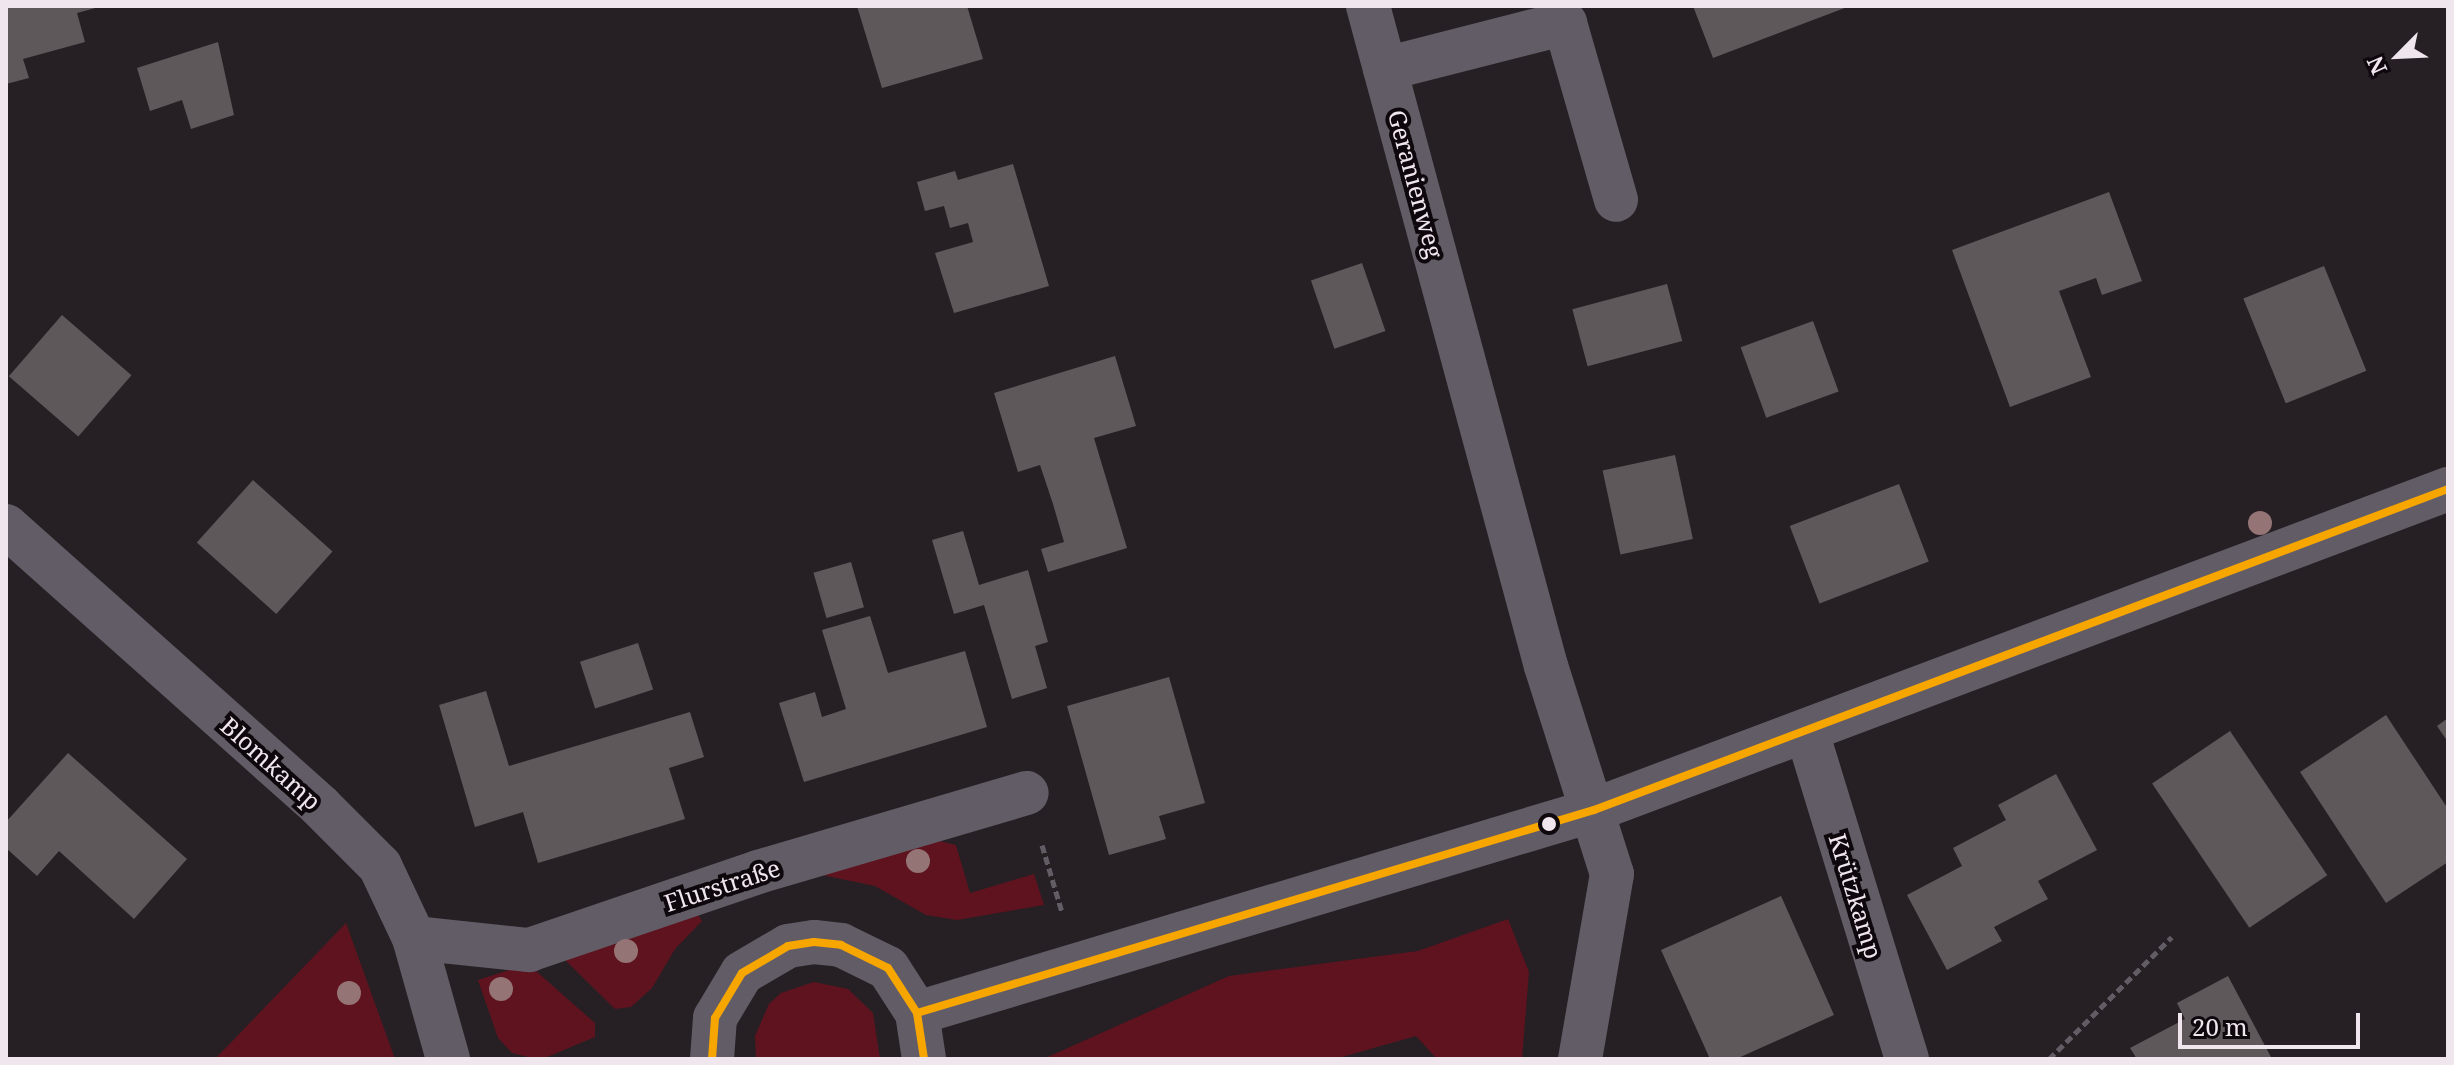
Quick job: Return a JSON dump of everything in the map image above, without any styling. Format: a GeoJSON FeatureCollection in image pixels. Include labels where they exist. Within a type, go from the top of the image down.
{"type":"FeatureCollection","features":[{"type":"Feature","properties":{"kind":"street","name":"Geranienweg"},"geometry":{"type":"LineString","coordinates":[[1368,6],[1546,666],[1612,874],[1580,1059]]}},
{"type":"Feature","properties":{"kind":"street"},"geometry":{"type":"LineString","coordinates":[[1385,69],[1565,23],[1616,200]]}},
{"type":"Feature","properties":{"kind":"street"},"geometry":{"type":"LineString","coordinates":[[917,1013],[1079,967],[1594,810],[2448,489]]}},
{"type":"Feature","properties":{"kind":"street","name":"Blomkamp"},"geometry":{"type":"LineString","coordinates":[[6,526],[380,866],[414,938],[448,1059]]}},
{"type":"Feature","properties":{"kind":"street","name":"Krützkamp"},"geometry":{"type":"LineString","coordinates":[[1807,732],[1907,1059]]}},
{"type":"Feature","properties":{"kind":"street","name":"Flurstraße"},"geometry":{"type":"LineString","coordinates":[[414,938],[529,950],[758,872],[1027,793]]}},
{"type":"Feature","properties":{"kind":"street"},"geometry":{"type":"LineString","coordinates":[[712,1059],[715,1018],[726,994],[742,973],[788,946],[841,945],[866,954],[897,979],[917,1013],[924,1059]]}},
{"type":"Feature","properties":{"kind":"path"},"geometry":{"type":"LineString","coordinates":[[1027,793],[1079,967]]}},
{"type":"Feature","properties":{"kind":"path"},"geometry":{"type":"LineString","coordinates":[[2049,1059],[2172,937]]}},
{"type":"Feature","properties":{"kind":"shaded area"},"geometry":{"type":"Polygon","coordinates":[[[922,837],[956,845],[970,893],[1034,874],[1044,905],[957,920],[926,915],[875,886],[822,875],[922,837]]]}},
{"type":"Feature","properties":{"kind":"shaded area"},"geometry":{"type":"Polygon","coordinates":[[[697,913],[702,921],[675,949],[652,988],[631,1007],[615,1009],[561,956],[697,913]]]}},
{"type":"Feature","properties":{"kind":"shaded area"},"geometry":{"type":"Polygon","coordinates":[[[1508,919],[1529,972],[1522,1059],[1437,1059],[1416,1036],[1335,1059],[1043,1059],[1229,976],[1418,951],[1508,919]]]}},
{"type":"Feature","properties":{"kind":"shaded area"},"geometry":{"type":"Polygon","coordinates":[[[346,923],[395,1059],[215,1059],[346,923]]]}},
{"type":"Feature","properties":{"kind":"shaded area"},"geometry":{"type":"Polygon","coordinates":[[[528,964],[595,1023],[595,1037],[547,1057],[512,1053],[498,1038],[478,980],[528,964]]]}},
{"type":"Feature","properties":{"kind":"shaded area"},"geometry":{"type":"Polygon","coordinates":[[[814,982],[848,989],[873,1013],[880,1059],[756,1059],[755,1036],[769,1004],[781,993],[814,982]]]}},
{"type":"Feature","properties":{"kind":"building"},"geometry":{"type":"Polygon","coordinates":[[[6,6],[99,7],[77,13],[85,42],[23,59],[29,78],[6,84],[6,6]]]}},
{"type":"Feature","properties":{"kind":"building"},"geometry":{"type":"Polygon","coordinates":[[[857,6],[967,6],[983,59],[882,88],[857,6]]]}},
{"type":"Feature","properties":{"kind":"building"},"geometry":{"type":"Polygon","coordinates":[[[1693,6],[1850,6],[1713,58],[1693,6]]]}},
{"type":"Feature","properties":{"kind":"building"},"geometry":{"type":"Polygon","coordinates":[[[218,42],[234,115],[191,129],[182,100],[150,111],[137,68],[218,42]]]}},
{"type":"Feature","properties":{"kind":"building"},"geometry":{"type":"Polygon","coordinates":[[[1013,164],[1049,286],[954,313],[935,253],[973,242],[968,223],[950,228],[944,206],[925,211],[917,182],[955,171],[958,180],[1013,164]]]}},
{"type":"Feature","properties":{"kind":"building"},"geometry":{"type":"Polygon","coordinates":[[[2109,192],[2142,281],[2102,295],[2096,278],[2059,291],[2091,377],[2010,407],[1952,250],[2109,192]]]}},
{"type":"Feature","properties":{"kind":"building"},"geometry":{"type":"Polygon","coordinates":[[[1362,263],[1385,331],[1334,349],[1311,281],[1362,263]]]}},
{"type":"Feature","properties":{"kind":"building"},"geometry":{"type":"Polygon","coordinates":[[[2324,266],[2366,371],[2286,403],[2243,299],[2324,266]]]}},
{"type":"Feature","properties":{"kind":"building"},"geometry":{"type":"Polygon","coordinates":[[[1667,284],[1682,341],[1588,366],[1572,309],[1667,284]]]}},
{"type":"Feature","properties":{"kind":"building"},"geometry":{"type":"Polygon","coordinates":[[[62,315],[131,375],[78,436],[9,376],[62,315]]]}},
{"type":"Feature","properties":{"kind":"building"},"geometry":{"type":"Polygon","coordinates":[[[1813,321],[1839,391],[1766,418],[1741,347],[1813,321]]]}},
{"type":"Feature","properties":{"kind":"building"},"geometry":{"type":"Polygon","coordinates":[[[1115,356],[1136,426],[1094,438],[1127,548],[1048,572],[1041,549],[1064,542],[1053,504],[1040,465],[1018,472],[994,393],[1115,356]]]}},
{"type":"Feature","properties":{"kind":"building"},"geometry":{"type":"Polygon","coordinates":[[[1675,455],[1693,539],[1620,555],[1603,470],[1675,455]]]}},
{"type":"Feature","properties":{"kind":"building"},"geometry":{"type":"Polygon","coordinates":[[[253,480],[333,552],[276,614],[197,542],[253,480]]]}},
{"type":"Feature","properties":{"kind":"building"},"geometry":{"type":"Polygon","coordinates":[[[1899,484],[1929,561],[1820,603],[1790,526],[1899,484]]]}},
{"type":"Feature","properties":{"kind":"building"},"geometry":{"type":"Polygon","coordinates":[[[963,531],[979,585],[1028,570],[1048,642],[1035,646],[1047,688],[1012,699],[984,605],[954,614],[932,540],[963,531]]]}},
{"type":"Feature","properties":{"kind":"building"},"geometry":{"type":"Polygon","coordinates":[[[851,562],[864,607],[826,618],[814,573],[851,562]]]}},
{"type":"Feature","properties":{"kind":"building"},"geometry":{"type":"Polygon","coordinates":[[[870,616],[888,673],[965,651],[987,727],[804,782],[779,703],[815,692],[822,717],[846,709],[822,630],[870,616]]]}},
{"type":"Feature","properties":{"kind":"building"},"geometry":{"type":"Polygon","coordinates":[[[638,643],[653,690],[595,708],[580,662],[638,643]]]}},
{"type":"Feature","properties":{"kind":"building"},"geometry":{"type":"Polygon","coordinates":[[[1169,677],[1205,803],[1159,816],[1166,839],[1109,855],[1067,706],[1169,677]]]}},
{"type":"Feature","properties":{"kind":"building"},"geometry":{"type":"Polygon","coordinates":[[[486,691],[509,766],[690,712],[704,757],[669,768],[685,819],[538,863],[523,812],[475,827],[439,705],[486,691]]]}},
{"type":"Feature","properties":{"kind":"building"},"geometry":{"type":"Polygon","coordinates":[[[2386,715],[2448,809],[2448,862],[2386,903],[2300,772],[2386,715]]]}},
{"type":"Feature","properties":{"kind":"building"},"geometry":{"type":"Polygon","coordinates":[[[2448,718],[2448,742],[2437,726],[2448,718]]]}},
{"type":"Feature","properties":{"kind":"building"},"geometry":{"type":"Polygon","coordinates":[[[2230,731],[2327,875],[2249,928],[2152,784],[2230,731]]]}},
{"type":"Feature","properties":{"kind":"building"},"geometry":{"type":"Polygon","coordinates":[[[68,753],[187,859],[134,919],[59,851],[37,876],[6,848],[6,822],[68,753]]]}},
{"type":"Feature","properties":{"kind":"building"},"geometry":{"type":"Polygon","coordinates":[[[2056,774],[2097,850],[2038,881],[2048,899],[1994,927],[2002,941],[1947,970],[1907,895],[1962,866],[1953,848],[2006,820],[1998,805],[2056,774]]]}},
{"type":"Feature","properties":{"kind":"building"},"geometry":{"type":"Polygon","coordinates":[[[1781,896],[1834,1015],[1736,1059],[1710,1059],[1661,950],[1781,896]]]}},
{"type":"Feature","properties":{"kind":"building"},"geometry":{"type":"Polygon","coordinates":[[[2228,976],[2272,1059],[2137,1059],[2130,1048],[2185,1019],[2177,1003],[2228,976]]]}},
{"type":"Feature","properties":{"kind":"transit line"},"geometry":{"type":"LineString","coordinates":[[917,1013],[1594,810],[2448,489]]}},
{"type":"Feature","properties":{"kind":"transit line"},"geometry":{"type":"LineString","coordinates":[[712,1059],[715,1018],[742,973],[788,946],[814,942],[841,945],[888,968],[917,1013],[924,1059]]}}]}
